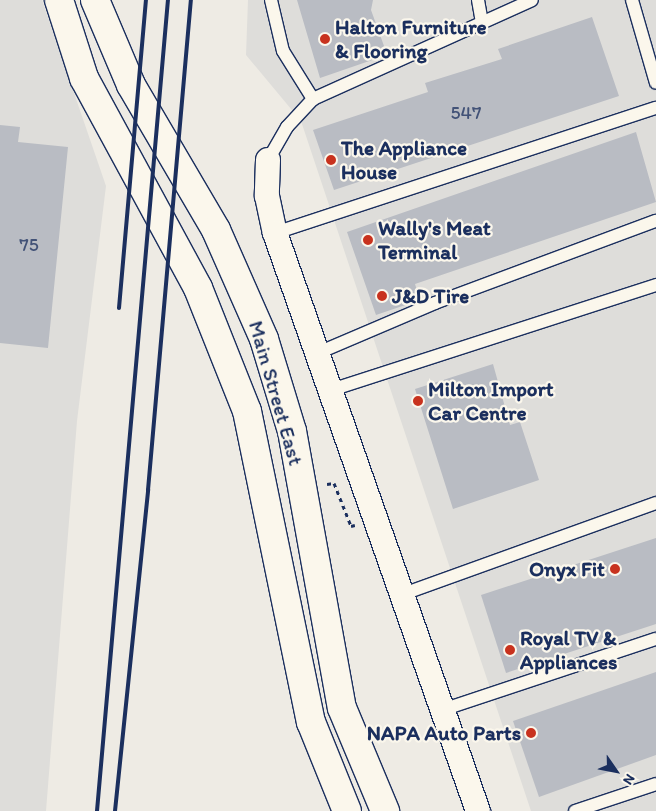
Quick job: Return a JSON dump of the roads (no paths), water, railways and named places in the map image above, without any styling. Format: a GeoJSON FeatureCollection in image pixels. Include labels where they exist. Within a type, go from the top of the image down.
{"type":"FeatureCollection","features":[{"type":"Feature","properties":{"kind":"main road","name":"Main Street East"},"geometry":{"type":"LineString","coordinates":[[59,0],[84,78],[198,288],[247,411],[310,722],[347,811]]}},
{"type":"Feature","properties":{"kind":"main road","name":"Main Street East"},"geometry":{"type":"LineString","coordinates":[[95,0],[131,85],[216,230],[264,339],[292,431],[342,708],[385,811]]}},
{"type":"Feature","properties":{"kind":"street"},"geometry":{"type":"LineString","coordinates":[[268,160],[267,196],[275,233],[404,594],[478,811]]}},
{"type":"Feature","properties":{"kind":"lane"},"geometry":{"type":"LineString","coordinates":[[271,0],[283,51],[313,99]]}},
{"type":"Feature","properties":{"kind":"lane"},"geometry":{"type":"LineString","coordinates":[[478,0],[482,22]]}},
{"type":"Feature","properties":{"kind":"lane"},"geometry":{"type":"LineString","coordinates":[[268,160],[287,127],[313,99],[532,0]]}},
{"type":"Feature","properties":{"kind":"lane"},"geometry":{"type":"LineString","coordinates":[[632,0],[656,83]]}},
{"type":"Feature","properties":{"kind":"lane"},"geometry":{"type":"LineString","coordinates":[[275,233],[656,108]]}},
{"type":"Feature","properties":{"kind":"lane"},"geometry":{"type":"LineString","coordinates":[[318,353],[436,303],[656,221]]}},
{"type":"Feature","properties":{"kind":"lane"},"geometry":{"type":"LineString","coordinates":[[331,390],[656,284]]}},
{"type":"Feature","properties":{"kind":"lane"},"geometry":{"type":"LineString","coordinates":[[404,594],[656,503]]}},
{"type":"Feature","properties":{"kind":"lane"},"geometry":{"type":"LineString","coordinates":[[444,709],[656,639]]}},
{"type":"Feature","properties":{"kind":"lane"},"geometry":{"type":"LineString","coordinates":[[575,811],[656,784]]}},
{"type":"Feature","properties":{"kind":"railway"},"geometry":{"type":"LineString","coordinates":[[119,308],[146,0]]}},
{"type":"Feature","properties":{"kind":"railway"},"geometry":{"type":"LineString","coordinates":[[97,811],[168,0]]}},
{"type":"Feature","properties":{"kind":"railway"},"geometry":{"type":"LineString","coordinates":[[115,811],[148,490],[191,0]]}},
{"type":"Feature","properties":{"kind":"place","name":"Halton Furniture & Flooring"},"geometry":{"type":"Point","coordinates":[325,39]}},
{"type":"Feature","properties":{"kind":"place","name":"The Appliance House"},"geometry":{"type":"Point","coordinates":[331,160]}},
{"type":"Feature","properties":{"kind":"place","name":"Wally's Meat Terminal"},"geometry":{"type":"Point","coordinates":[368,240]}},
{"type":"Feature","properties":{"kind":"place","name":"J&D Tire"},"geometry":{"type":"Point","coordinates":[382,296]}},
{"type":"Feature","properties":{"kind":"place","name":"Milton Import Car Centre"},"geometry":{"type":"Point","coordinates":[418,401]}},
{"type":"Feature","properties":{"kind":"place","name":"Onyx Fit"},"geometry":{"type":"Point","coordinates":[615,569]}},
{"type":"Feature","properties":{"kind":"place","name":"Royal TV & Appliances"},"geometry":{"type":"Point","coordinates":[510,650]}},
{"type":"Feature","properties":{"kind":"place","name":"NAPA Auto Parts"},"geometry":{"type":"Point","coordinates":[531,733]}}]}
